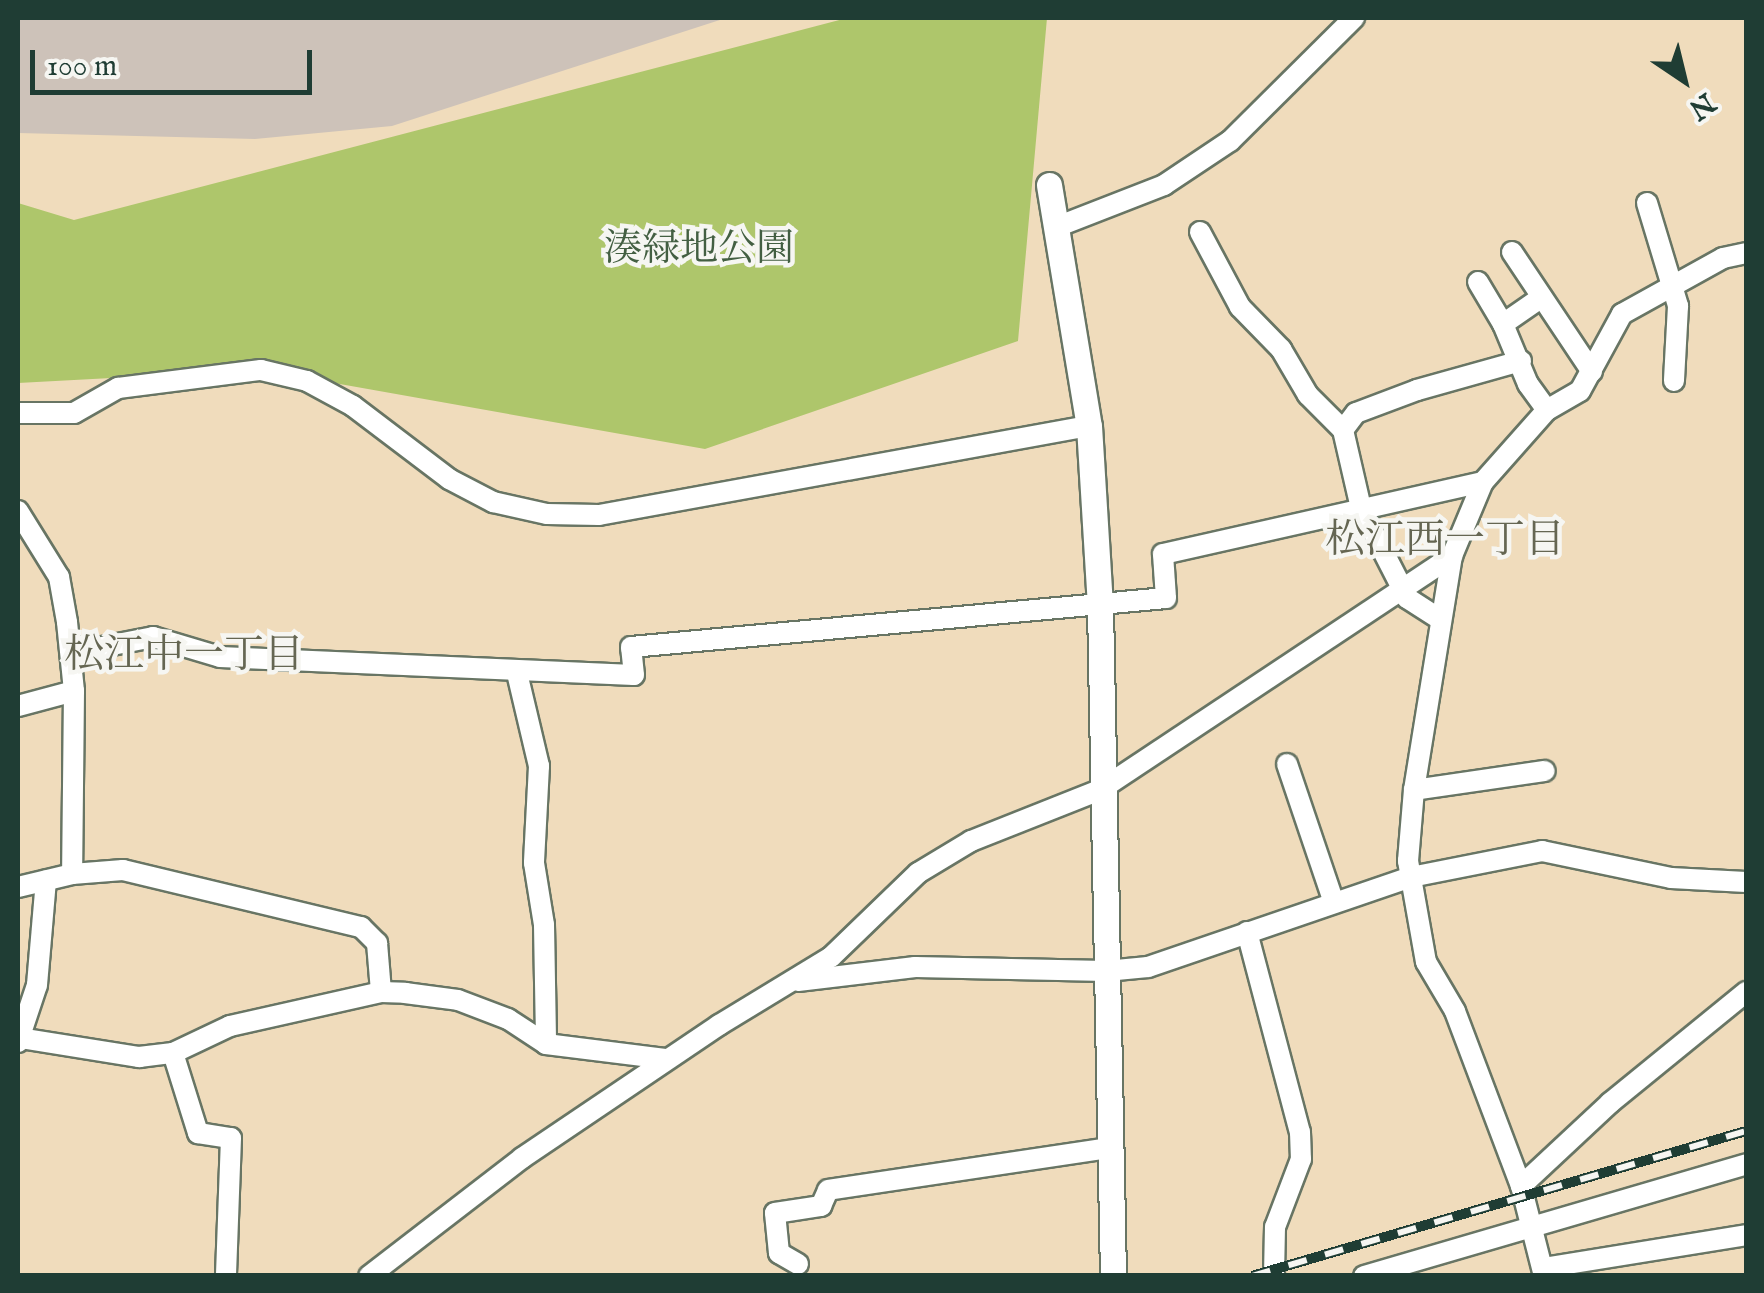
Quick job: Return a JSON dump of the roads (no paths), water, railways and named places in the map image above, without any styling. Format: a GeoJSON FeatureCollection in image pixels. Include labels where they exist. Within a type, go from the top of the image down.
{"type":"FeatureCollection","features":[{"type":"Feature","properties":{"kind":"street"},"geometry":{"type":"LineString","coordinates":[[1059,226],[1164,185],[1230,141],[1354,18]]}},
{"type":"Feature","properties":{"kind":"street"},"geometry":{"type":"LineString","coordinates":[[1049,185],[1059,226],[1089,426],[1100,606],[1100,790],[1114,1276]]}},
{"type":"Feature","properties":{"kind":"street"},"geometry":{"type":"LineString","coordinates":[[1647,203],[1678,306],[1674,381]]}},
{"type":"Feature","properties":{"kind":"street"},"geometry":{"type":"LineString","coordinates":[[1200,232],[1240,307],[1282,348],[1308,395],[1343,430],[1361,508],[1402,589],[1418,609],[1441,620]]}},
{"type":"Feature","properties":{"kind":"street"},"geometry":{"type":"LineString","coordinates":[[1512,252],[1592,372]]}},
{"type":"Feature","properties":{"kind":"street"},"geometry":{"type":"LineString","coordinates":[[1746,253],[1724,258],[1622,314],[1580,391],[1547,410],[1483,482],[1452,556],[1414,790],[1410,877],[1426,962],[1455,1011],[1521,1186],[1529,1230],[1543,1272],[1746,1235]]}},
{"type":"Feature","properties":{"kind":"street"},"geometry":{"type":"LineString","coordinates":[[1478,282],[1504,324],[1528,384],[1547,410]]}},
{"type":"Feature","properties":{"kind":"street"},"geometry":{"type":"LineString","coordinates":[[1504,324],[1542,297]]}},
{"type":"Feature","properties":{"kind":"street"},"geometry":{"type":"LineString","coordinates":[[1343,430],[1356,414],[1417,390],[1521,361]]}},
{"type":"Feature","properties":{"kind":"street"},"geometry":{"type":"LineString","coordinates":[[18,413],[74,413],[118,388],[260,370],[307,380],[353,406],[449,479],[493,502],[546,514],[599,515],[1089,426]]}},
{"type":"Feature","properties":{"kind":"street"},"geometry":{"type":"LineString","coordinates":[[71,653],[153,637],[220,657],[517,673],[634,675],[631,647],[1166,598],[1164,554],[1483,482]]}},
{"type":"Feature","properties":{"kind":"street"},"geometry":{"type":"LineString","coordinates":[[18,511],[60,577],[74,691],[72,874]]}},
{"type":"Feature","properties":{"kind":"street"},"geometry":{"type":"LineString","coordinates":[[369,1276],[522,1158],[668,1058],[832,957],[918,873],[972,842],[1100,790],[1452,556]]}},
{"type":"Feature","properties":{"kind":"street"},"geometry":{"type":"LineString","coordinates":[[517,673],[539,766],[534,864],[544,925],[546,1044]]}},
{"type":"Feature","properties":{"kind":"street"},"geometry":{"type":"LineString","coordinates":[[18,706],[74,691]]}},
{"type":"Feature","properties":{"kind":"street"},"geometry":{"type":"LineString","coordinates":[[1287,764],[1333,900]]}},
{"type":"Feature","properties":{"kind":"street"},"geometry":{"type":"LineString","coordinates":[[1414,790],[1545,771]]}},
{"type":"Feature","properties":{"kind":"street"},"geometry":{"type":"LineString","coordinates":[[791,982],[916,967],[1106,971],[1148,968],[1333,900],[1410,877],[1542,851],[1671,878],[1746,882]]}},
{"type":"Feature","properties":{"kind":"street"},"geometry":{"type":"LineString","coordinates":[[18,888],[72,874],[123,870],[361,927],[377,943],[381,992]]}},
{"type":"Feature","properties":{"kind":"street"},"geometry":{"type":"LineString","coordinates":[[46,880],[38,985],[19,1040],[139,1057],[173,1052],[230,1026],[381,992],[458,1000],[508,1019],[546,1044],[668,1058]]}},
{"type":"Feature","properties":{"kind":"street"},"geometry":{"type":"LineString","coordinates":[[1247,932],[1300,1132],[1298,1170],[1275,1227],[1274,1276]]}},
{"type":"Feature","properties":{"kind":"street"},"geometry":{"type":"LineString","coordinates":[[1521,1186],[1610,1103],[1746,992]]}},
{"type":"Feature","properties":{"kind":"street"},"geometry":{"type":"LineString","coordinates":[[173,1052],[198,1133],[231,1138],[226,1276]]}},
{"type":"Feature","properties":{"kind":"street"},"geometry":{"type":"LineString","coordinates":[[798,1264],[778,1254],[775,1213],[821,1206],[828,1190],[1110,1148]]}},
{"type":"Feature","properties":{"kind":"street"},"geometry":{"type":"LineString","coordinates":[[1364,1276],[1746,1164]]}},
{"type":"Feature","properties":{"kind":"railway"},"geometry":{"type":"LineString","coordinates":[[1252,1276],[1746,1131]]}},
{"type":"Feature","properties":{"kind":"district","name":"松江西一丁目"},"geometry":{"type":"Point","coordinates":[1445,542]}},
{"type":"Feature","properties":{"kind":"district","name":"松江中一丁目"},"geometry":{"type":"Point","coordinates":[184,657]}},
{"type":"Feature","properties":{"kind":"park label","name":"湊緑地公園"},"geometry":{"type":"Point","coordinates":[699,251]}}]}
